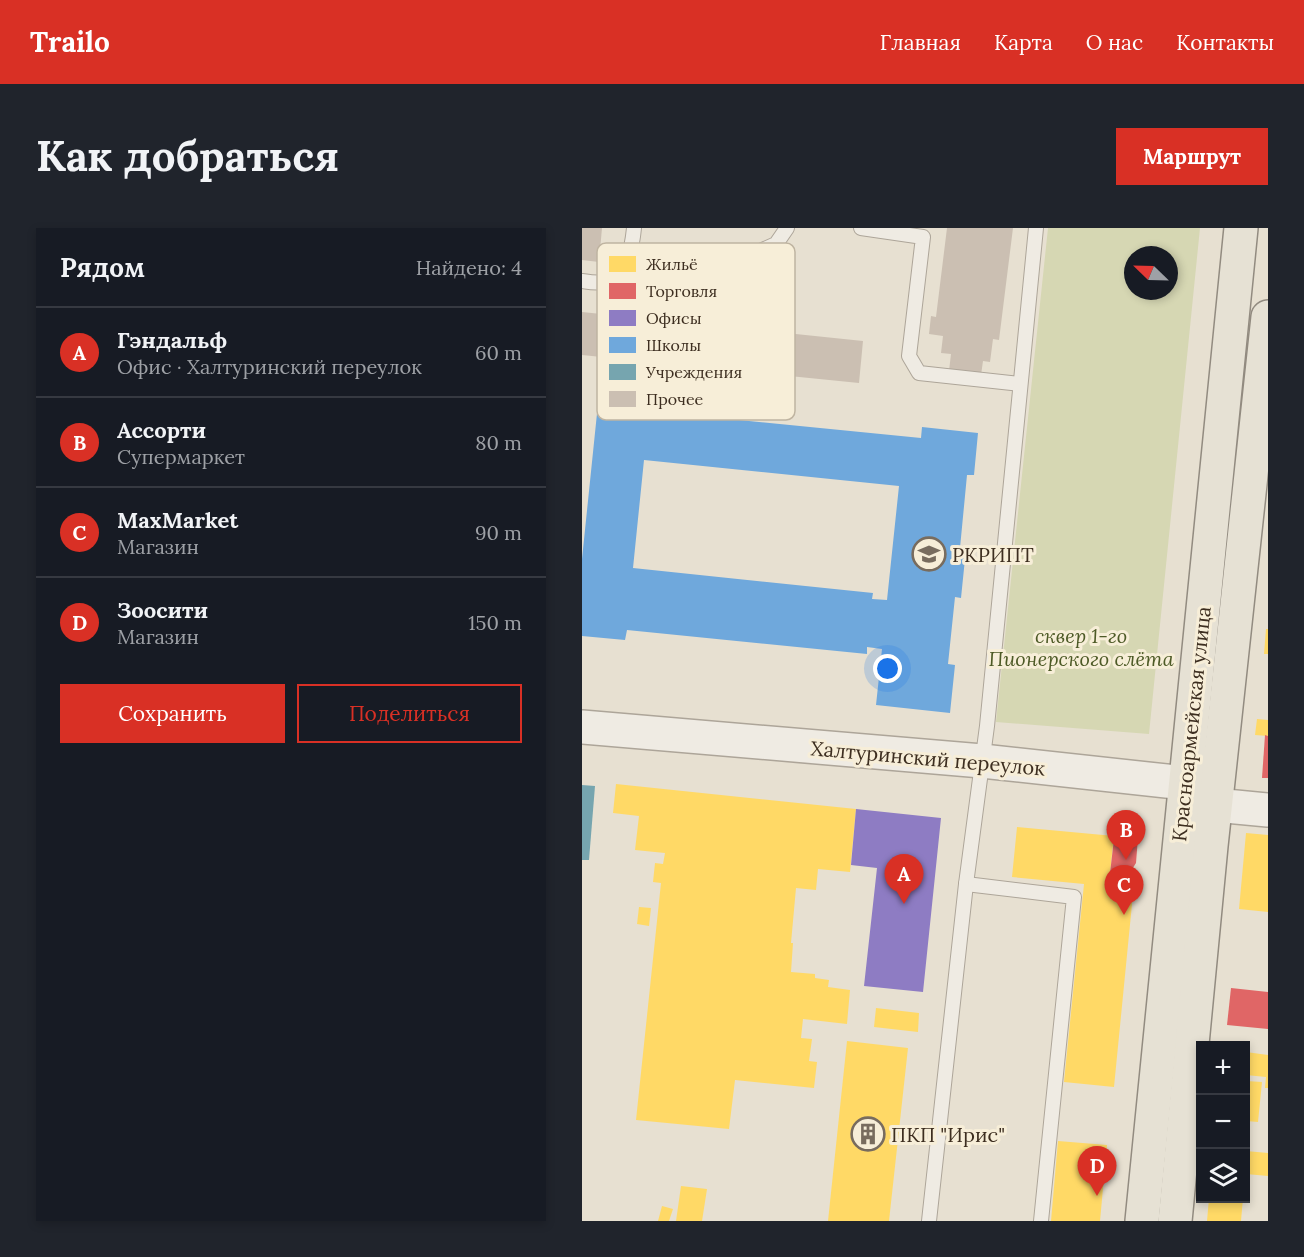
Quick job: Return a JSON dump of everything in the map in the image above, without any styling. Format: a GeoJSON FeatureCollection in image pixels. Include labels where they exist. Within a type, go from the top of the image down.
{"type":"FeatureCollection","features":[{"type":"Feature","properties":{"kind":"main road","name":"Красноармейская улица"},"geometry":{"type":"LineString","coordinates":[[1142,1221],[1241,228]]}},
{"type":"Feature","properties":{"kind":"main road","name":"Красноармейская улица"},"geometry":{"type":"LineString","coordinates":[[1175,1221],[1215,805],[1268,317]]}},
{"type":"Feature","properties":{"kind":"street","name":"Халтуринский переулок"},"geometry":{"type":"LineString","coordinates":[[582,727],[982,761],[1185,783]]}},
{"type":"Feature","properties":{"kind":"street"},"geometry":{"type":"LineString","coordinates":[[1185,783],[1215,805],[1268,810]]}},
{"type":"Feature","properties":{"kind":"lane"},"geometry":{"type":"LineString","coordinates":[[633,243],[634,228]]}},
{"type":"Feature","properties":{"kind":"lane"},"geometry":{"type":"LineString","coordinates":[[777,243],[787,228]]}},
{"type":"Feature","properties":{"kind":"lane"},"geometry":{"type":"LineString","coordinates":[[861,228],[915,231],[923,237],[909,356],[919,373],[1020,384]]}},
{"type":"Feature","properties":{"kind":"lane"},"geometry":{"type":"LineString","coordinates":[[929,1221],[966,884],[982,761],[1036,228]]}},
{"type":"Feature","properties":{"kind":"lane"},"geometry":{"type":"LineString","coordinates":[[582,281],[597,282]]}},
{"type":"Feature","properties":{"kind":"lane"},"geometry":{"type":"LineString","coordinates":[[966,884],[1074,897],[1041,1221]]}},
{"type":"Feature","properties":{"kind":"green space","name":"сквер 1-го Пионерского слёта"},"geometry":{"type":"Polygon","coordinates":[[[1048,228],[1200,228],[1149,734],[996,722],[1048,228]]]}},
{"type":"Feature","properties":{"kind":"building: Жильё"},"geometry":{"type":"Polygon","coordinates":[[[1266,629],[1268,629],[1268,654],[1264,654],[1266,629]]]}},
{"type":"Feature","properties":{"kind":"building: Жильё"},"geometry":{"type":"Polygon","coordinates":[[[1257,719],[1268,720],[1268,736],[1255,735],[1257,719]]]}},
{"type":"Feature","properties":{"kind":"building: Жильё"},"geometry":{"type":"Polygon","coordinates":[[[616,784],[856,809],[850,872],[818,869],[816,890],[796,888],[791,943],[793,943],[791,972],[815,974],[815,978],[829,980],[828,987],[850,990],[847,1024],[803,1019],[801,1038],[812,1039],[809,1061],[817,1062],[814,1088],[735,1080],[729,1129],[636,1120],[661,883],[653,882],[655,863],[663,864],[665,853],[635,850],[639,816],[613,813],[616,784]]]}},
{"type":"Feature","properties":{"kind":"building: Жильё"},"geometry":{"type":"Polygon","coordinates":[[[1017,827],[1114,836],[1109,882],[1134,884],[1114,1087],[1064,1082],[1084,884],[1012,877],[1017,827]]]}},
{"type":"Feature","properties":{"kind":"building: Жильё"},"geometry":{"type":"Polygon","coordinates":[[[1246,833],[1268,835],[1268,912],[1239,909],[1246,833]]]}},
{"type":"Feature","properties":{"kind":"building: Жильё"},"geometry":{"type":"Polygon","coordinates":[[[639,907],[651,908],[649,926],[637,924],[639,907]]]}},
{"type":"Feature","properties":{"kind":"building: Жильё"},"geometry":{"type":"Polygon","coordinates":[[[876,1008],[919,1013],[918,1032],[874,1027],[876,1008]]]}},
{"type":"Feature","properties":{"kind":"building: Жильё","name":"ПКП \"Ирис\""},"geometry":{"type":"Polygon","coordinates":[[[847,1041],[908,1048],[889,1221],[828,1221],[847,1041]]]}},
{"type":"Feature","properties":{"kind":"building: Жильё"},"geometry":{"type":"Polygon","coordinates":[[[1250,1053],[1268,1055],[1268,1088],[1265,1088],[1266,1077],[1250,1075],[1250,1053]]]}},
{"type":"Feature","properties":{"kind":"building: Жильё"},"geometry":{"type":"Polygon","coordinates":[[[1250,1081],[1262,1082],[1258,1122],[1250,1121],[1250,1081]]]}},
{"type":"Feature","properties":{"kind":"building: Жильё"},"geometry":{"type":"Polygon","coordinates":[[[1058,1141],[1107,1145],[1100,1221],[1051,1221],[1058,1141]]]}},
{"type":"Feature","properties":{"kind":"building: Жильё"},"geometry":{"type":"Polygon","coordinates":[[[1250,1151],[1268,1153],[1268,1176],[1250,1174],[1250,1151]]]}},
{"type":"Feature","properties":{"kind":"building: Жильё"},"geometry":{"type":"Polygon","coordinates":[[[681,1186],[707,1189],[702,1221],[676,1221],[681,1186]]]}},
{"type":"Feature","properties":{"kind":"building: Жильё"},"geometry":{"type":"Polygon","coordinates":[[[1209,1203],[1243,1203],[1241,1221],[1207,1221],[1209,1203]]]}},
{"type":"Feature","properties":{"kind":"building: Жильё"},"geometry":{"type":"Polygon","coordinates":[[[662,1206],[673,1209],[669,1221],[658,1221],[662,1206]]]}},
{"type":"Feature","properties":{"kind":"building: Торговля"},"geometry":{"type":"Polygon","coordinates":[[[1265,735],[1268,736],[1268,778],[1262,778],[1265,735]]]}},
{"type":"Feature","properties":{"kind":"building: Торговля"},"geometry":{"type":"Polygon","coordinates":[[[1115,830],[1133,832],[1132,836],[1138,837],[1136,863],[1129,874],[1126,874],[1125,884],[1109,882],[1115,830]]]}},
{"type":"Feature","properties":{"kind":"building: Торговля"},"geometry":{"type":"Polygon","coordinates":[[[1231,988],[1268,992],[1268,1029],[1227,1025],[1231,988]]]}},
{"type":"Feature","properties":{"kind":"building: Офисы"},"geometry":{"type":"Polygon","coordinates":[[[856,809],[941,818],[923,992],[864,986],[877,868],[851,865],[856,809]]]}},
{"type":"Feature","properties":{"kind":"building: Школы","name":"РКРИПТ"},"geometry":{"type":"Polygon","coordinates":[[[597,413],[597,420],[740,420],[921,438],[922,427],[978,433],[974,475],[967,475],[960,548],[966,549],[961,598],[955,597],[948,664],[955,665],[950,713],[876,705],[882,649],[867,647],[867,654],[627,630],[625,640],[582,636],[582,559],[597,413]],[[644,460],[633,568],[873,593],[872,599],[887,600],[899,486],[644,460]]]}},
{"type":"Feature","properties":{"kind":"building: Учреждения"},"geometry":{"type":"Polygon","coordinates":[[[582,785],[595,786],[589,860],[582,860],[582,785]]]}},
{"type":"Feature","properties":{"kind":"building: Прочее"},"geometry":{"type":"Polygon","coordinates":[[[582,228],[602,228],[601,243],[597,243],[597,262],[582,260],[582,228]]]}},
{"type":"Feature","properties":{"kind":"building: Прочее"},"geometry":{"type":"Polygon","coordinates":[[[947,228],[1013,228],[999,340],[993,339],[990,362],[983,361],[981,375],[949,371],[951,354],[941,353],[943,336],[929,334],[931,316],[936,317],[947,228]]]}},
{"type":"Feature","properties":{"kind":"building: Прочее"},"geometry":{"type":"Polygon","coordinates":[[[582,312],[597,314],[597,357],[582,355],[582,312]]]}},
{"type":"Feature","properties":{"kind":"building: Прочее"},"geometry":{"type":"Polygon","coordinates":[[[795,334],[863,341],[859,383],[795,377],[795,334]]]}},
{"type":"Feature","properties":{"kind":"place","name":"РКРИПТ"},"geometry":{"type":"Point","coordinates":[929,554]}},
{"type":"Feature","properties":{"kind":"place","name":"Ассорти"},"geometry":{"type":"Point","coordinates":[1126,860]}},
{"type":"Feature","properties":{"kind":"place","name":"Гэндальф"},"geometry":{"type":"Point","coordinates":[904,904]}},
{"type":"Feature","properties":{"kind":"place","name":"MaxMarket"},"geometry":{"type":"Point","coordinates":[1124,915]}},
{"type":"Feature","properties":{"kind":"place","name":"ПКП \"Ирис\""},"geometry":{"type":"Point","coordinates":[868,1134]}},
{"type":"Feature","properties":{"kind":"place","name":"Зоосити"},"geometry":{"type":"Point","coordinates":[1097,1196]}}]}
